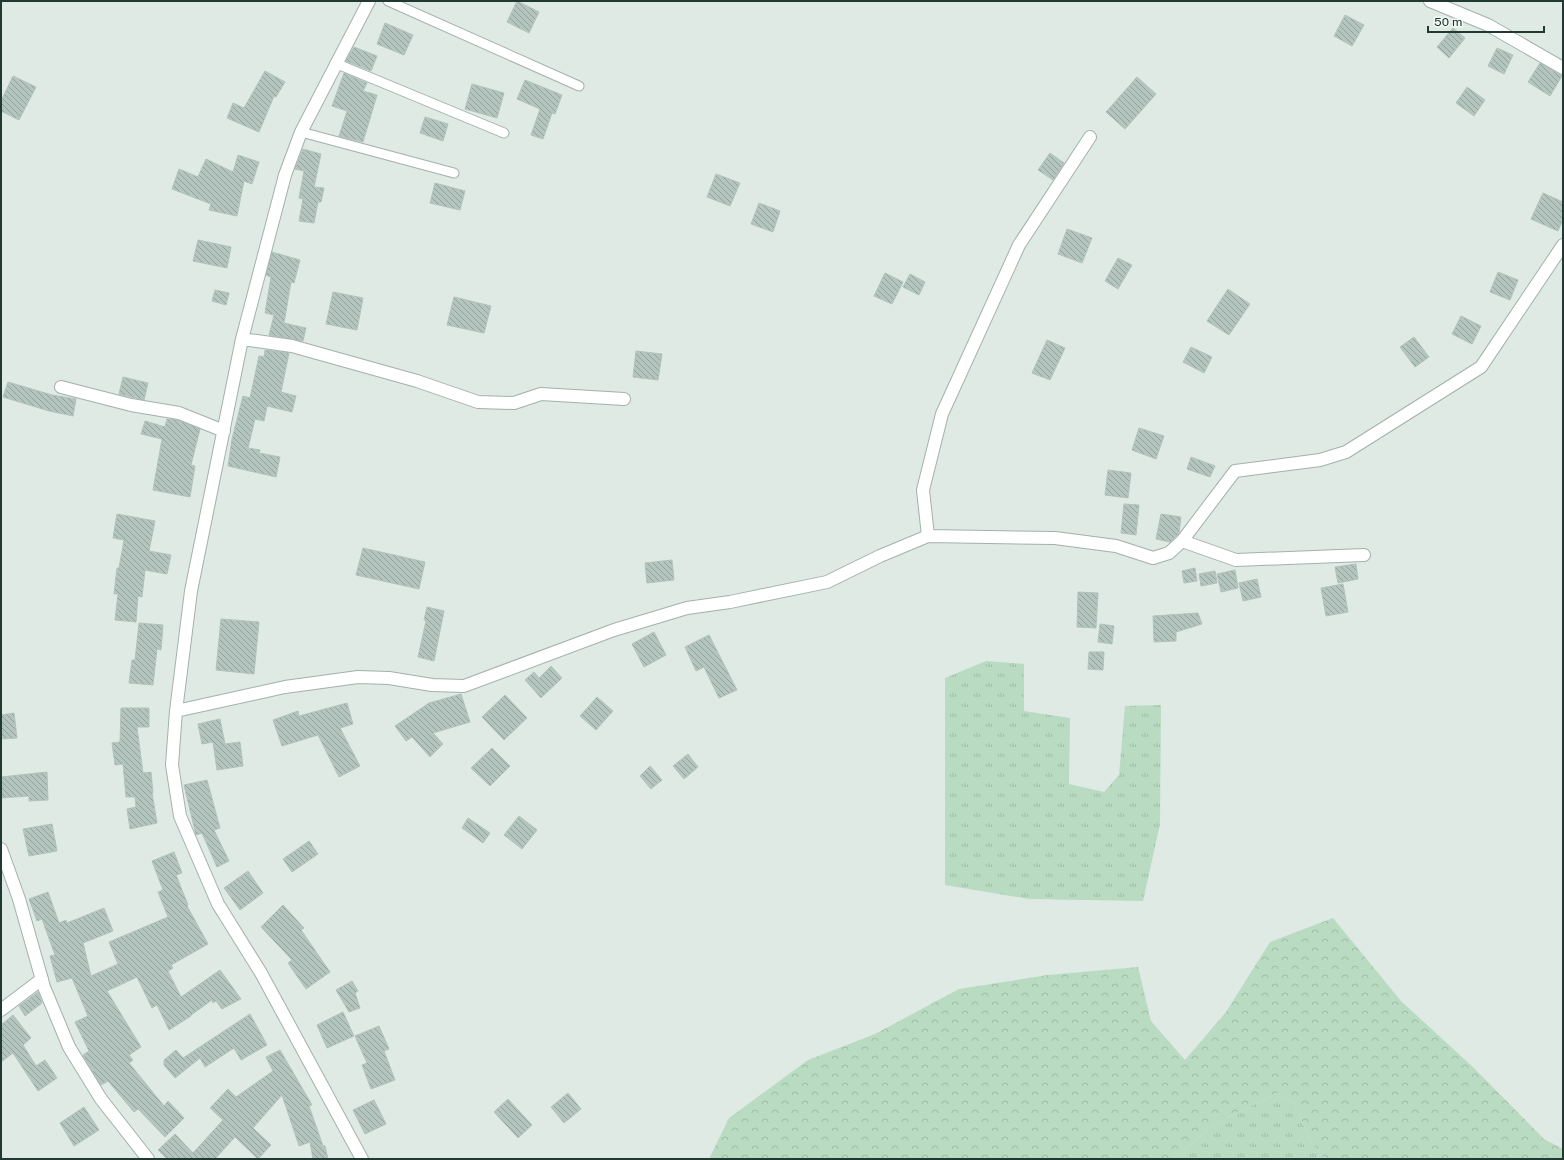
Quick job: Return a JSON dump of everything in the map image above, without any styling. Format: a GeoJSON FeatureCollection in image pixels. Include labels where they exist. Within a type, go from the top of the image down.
{"type":"FeatureCollection","features":[{"type":"Feature","properties":{"kind":"street"},"geometry":{"type":"LineString","coordinates":[[362,1159],[261,973],[218,904],[180,816],[172,765],[176,711],[190,591],[242,339],[285,175],[301,132],[369,1]]}},
{"type":"Feature","properties":{"kind":"street"},"geometry":{"type":"LineString","coordinates":[[1430,1],[1488,25],[1563,68]]}},
{"type":"Feature","properties":{"kind":"street"},"geometry":{"type":"LineString","coordinates":[[928,536],[923,490],[942,414],[1019,245],[1090,137]]}},
{"type":"Feature","properties":{"kind":"street"},"geometry":{"type":"LineString","coordinates":[[176,711],[285,687],[358,677],[389,678],[432,685],[464,686],[614,630],[687,608],[730,602],[827,582],[880,556],[928,536],[1055,538],[1116,546],[1153,558],[1169,552],[1182,541],[1235,471],[1320,460],[1346,452],[1481,367],[1563,245]]}},
{"type":"Feature","properties":{"kind":"street"},"geometry":{"type":"LineString","coordinates":[[242,339],[292,346],[418,381],[478,402],[514,403],[541,394],[624,399]]}},
{"type":"Feature","properties":{"kind":"street"},"geometry":{"type":"LineString","coordinates":[[61,387],[131,405],[179,413],[224,431]]}},
{"type":"Feature","properties":{"kind":"street"},"geometry":{"type":"LineString","coordinates":[[1182,541],[1236,560],[1364,555]]}},
{"type":"Feature","properties":{"kind":"street"},"geometry":{"type":"LineString","coordinates":[[1,849],[19,899],[42,979],[69,1047],[101,1099],[148,1159]]}},
{"type":"Feature","properties":{"kind":"street"},"geometry":{"type":"LineString","coordinates":[[1,1010],[42,979]]}},
{"type":"Feature","properties":{"kind":"lane"},"geometry":{"type":"LineString","coordinates":[[388,1],[579,86]]}},
{"type":"Feature","properties":{"kind":"lane"},"geometry":{"type":"LineString","coordinates":[[336,64],[504,133]]}},
{"type":"Feature","properties":{"kind":"lane"},"geometry":{"type":"LineString","coordinates":[[301,132],[454,174]]}},
{"type":"Feature","properties":{"kind":"green space"},"geometry":{"type":"Polygon","coordinates":[[[986,661],[1024,664],[1024,711],[1070,718],[1069,784],[1104,792],[1119,775],[1125,706],[1161,705],[1160,824],[1143,901],[1029,899],[945,885],[945,678],[986,661]]]}},
{"type":"Feature","properties":{"kind":"green space"},"geometry":{"type":"Polygon","coordinates":[[[1333,918],[1401,1001],[1475,1069],[1544,1139],[1563,1149],[1563,1159],[1324,1159],[1309,1138],[1294,1103],[1278,1093],[1218,1122],[1173,1159],[709,1159],[729,1118],[808,1060],[875,1034],[959,989],[1048,975],[1138,967],[1151,1021],[1185,1060],[1226,1012],[1270,942],[1333,918]]]}},
{"type":"Feature","properties":{"kind":"green space"},"geometry":{"type":"Polygon","coordinates":[[[1278,1093],[1294,1103],[1309,1138],[1324,1159],[1173,1159],[1218,1122],[1278,1093]]]}},
{"type":"Feature","properties":{"kind":"building"},"geometry":{"type":"Polygon","coordinates":[[[517,1],[539,12],[529,33],[507,22],[517,1]]]}},
{"type":"Feature","properties":{"kind":"building"},"geometry":{"type":"Polygon","coordinates":[[[1345,15],[1364,25],[1352,46],[1334,36],[1345,15]]]}},
{"type":"Feature","properties":{"kind":"building"},"geometry":{"type":"Polygon","coordinates":[[[385,23],[413,35],[404,55],[377,44],[385,23]]]}},
{"type":"Feature","properties":{"kind":"building"},"geometry":{"type":"Polygon","coordinates":[[[1453,28],[1465,38],[1449,58],[1437,47],[1453,28]]]}},
{"type":"Feature","properties":{"kind":"building"},"geometry":{"type":"Polygon","coordinates":[[[354,47],[377,56],[371,71],[346,61],[354,47]]]}},
{"type":"Feature","properties":{"kind":"building"},"geometry":{"type":"Polygon","coordinates":[[[1497,48],[1513,55],[1504,74],[1488,66],[1497,48]]]}},
{"type":"Feature","properties":{"kind":"building"},"geometry":{"type":"Polygon","coordinates":[[[1540,63],[1562,76],[1550,96],[1528,82],[1540,63]]]}},
{"type":"Feature","properties":{"kind":"building"},"geometry":{"type":"Polygon","coordinates":[[[265,71],[285,82],[276,97],[274,96],[259,132],[227,118],[233,103],[244,108],[265,71]]]}},
{"type":"Feature","properties":{"kind":"building"},"geometry":{"type":"Polygon","coordinates":[[[344,73],[367,83],[363,91],[377,95],[363,142],[339,136],[347,111],[332,106],[344,73]]]}},
{"type":"Feature","properties":{"kind":"building"},"geometry":{"type":"Polygon","coordinates":[[[13,76],[36,87],[19,120],[1,111],[1,101],[13,76]]]}},
{"type":"Feature","properties":{"kind":"building"},"geometry":{"type":"Polygon","coordinates":[[[1137,77],[1156,94],[1125,129],[1106,112],[1137,77]]]}},
{"type":"Feature","properties":{"kind":"building"},"geometry":{"type":"Polygon","coordinates":[[[525,80],[562,95],[555,114],[552,113],[543,139],[531,135],[540,109],[517,99],[525,80]]]}},
{"type":"Feature","properties":{"kind":"building"},"geometry":{"type":"Polygon","coordinates":[[[472,84],[504,93],[497,118],[465,109],[472,84]]]}},
{"type":"Feature","properties":{"kind":"building"},"geometry":{"type":"Polygon","coordinates":[[[1467,87],[1485,100],[1474,116],[1456,103],[1467,87]]]}},
{"type":"Feature","properties":{"kind":"building"},"geometry":{"type":"Polygon","coordinates":[[[425,117],[448,124],[443,141],[420,133],[425,117]]]}},
{"type":"Feature","properties":{"kind":"building"},"geometry":{"type":"Polygon","coordinates":[[[303,149],[321,154],[314,187],[324,188],[321,202],[318,202],[314,223],[299,221],[303,199],[299,198],[304,171],[295,169],[303,149]]]}},
{"type":"Feature","properties":{"kind":"building"},"geometry":{"type":"Polygon","coordinates":[[[1050,153],[1064,163],[1053,180],[1038,170],[1050,153]]]}},
{"type":"Feature","properties":{"kind":"building"},"geometry":{"type":"Polygon","coordinates":[[[238,155],[259,162],[252,184],[244,181],[237,216],[209,210],[211,204],[172,189],[179,169],[198,177],[206,159],[233,172],[238,155]]]}},
{"type":"Feature","properties":{"kind":"building"},"geometry":{"type":"Polygon","coordinates":[[[716,174],[740,183],[730,206],[707,197],[716,174]]]}},
{"type":"Feature","properties":{"kind":"building"},"geometry":{"type":"Polygon","coordinates":[[[435,183],[465,191],[460,210],[430,203],[435,183]]]}},
{"type":"Feature","properties":{"kind":"building"},"geometry":{"type":"Polygon","coordinates":[[[1543,193],[1563,202],[1563,219],[1558,231],[1531,219],[1543,193]]]}},
{"type":"Feature","properties":{"kind":"building"},"geometry":{"type":"Polygon","coordinates":[[[759,203],[780,211],[773,232],[751,224],[759,203]]]}},
{"type":"Feature","properties":{"kind":"building"},"geometry":{"type":"Polygon","coordinates":[[[1067,229],[1092,238],[1082,263],[1058,254],[1067,229]]]}},
{"type":"Feature","properties":{"kind":"building"},"geometry":{"type":"Polygon","coordinates":[[[198,240],[231,247],[227,268],[193,261],[198,240]]]}},
{"type":"Feature","properties":{"kind":"building"},"geometry":{"type":"Polygon","coordinates":[[[272,252],[300,260],[294,283],[291,282],[284,323],[306,328],[303,341],[269,335],[274,315],[265,313],[271,277],[266,275],[272,252]]]}},
{"type":"Feature","properties":{"kind":"building"},"geometry":{"type":"Polygon","coordinates":[[[1118,258],[1132,265],[1118,289],[1105,281],[1118,258]]]}},
{"type":"Feature","properties":{"kind":"building"},"geometry":{"type":"Polygon","coordinates":[[[1498,272],[1518,280],[1510,300],[1490,292],[1498,272]]]}},
{"type":"Feature","properties":{"kind":"building"},"geometry":{"type":"Polygon","coordinates":[[[885,273],[903,282],[892,304],[874,296],[885,273]]]}},
{"type":"Feature","properties":{"kind":"building"},"geometry":{"type":"Polygon","coordinates":[[[910,274],[925,282],[919,295],[903,287],[910,274]]]}},
{"type":"Feature","properties":{"kind":"building"},"geometry":{"type":"Polygon","coordinates":[[[1228,289],[1250,304],[1229,335],[1207,321],[1228,289]]]}},
{"type":"Feature","properties":{"kind":"building"},"geometry":{"type":"Polygon","coordinates":[[[215,290],[229,293],[226,305],[212,301],[215,290]]]}},
{"type":"Feature","properties":{"kind":"building"},"geometry":{"type":"Polygon","coordinates":[[[333,292],[363,298],[357,330],[326,324],[333,292]]]}},
{"type":"Feature","properties":{"kind":"building"},"geometry":{"type":"Polygon","coordinates":[[[454,297],[491,306],[484,333],[447,325],[454,297]]]}},
{"type":"Feature","properties":{"kind":"building"},"geometry":{"type":"Polygon","coordinates":[[[1461,316],[1481,326],[1472,344],[1452,334],[1461,316]]]}},
{"type":"Feature","properties":{"kind":"building"},"geometry":{"type":"Polygon","coordinates":[[[1414,337],[1429,357],[1415,367],[1400,347],[1414,337]]]}},
{"type":"Feature","properties":{"kind":"building"},"geometry":{"type":"Polygon","coordinates":[[[1047,340],[1065,348],[1050,380],[1032,373],[1047,340]]]}},
{"type":"Feature","properties":{"kind":"building"},"geometry":{"type":"Polygon","coordinates":[[[1191,347],[1212,357],[1204,373],[1183,362],[1191,347]]]}},
{"type":"Feature","properties":{"kind":"building"},"geometry":{"type":"Polygon","coordinates":[[[265,350],[289,353],[281,392],[296,396],[292,412],[267,406],[264,421],[255,419],[248,448],[260,450],[259,453],[280,457],[276,477],[228,466],[232,439],[243,396],[250,398],[259,356],[264,357],[265,350]]]}},
{"type":"Feature","properties":{"kind":"building"},"geometry":{"type":"Polygon","coordinates":[[[636,351],[662,354],[658,380],[633,377],[636,351]]]}},
{"type":"Feature","properties":{"kind":"building"},"geometry":{"type":"Polygon","coordinates":[[[123,377],[148,383],[144,400],[119,394],[123,377]]]}},
{"type":"Feature","properties":{"kind":"building"},"geometry":{"type":"Polygon","coordinates":[[[8,382],[52,395],[76,399],[73,416],[49,411],[3,397],[8,382]]]}},
{"type":"Feature","properties":{"kind":"building"},"geometry":{"type":"Polygon","coordinates":[[[167,419],[177,420],[200,429],[191,465],[195,466],[190,497],[153,490],[162,439],[141,434],[145,421],[165,427],[167,419]]]}},
{"type":"Feature","properties":{"kind":"building"},"geometry":{"type":"Polygon","coordinates":[[[1139,428],[1164,436],[1156,459],[1132,450],[1139,428]]]}},
{"type":"Feature","properties":{"kind":"building"},"geometry":{"type":"Polygon","coordinates":[[[1191,457],[1215,466],[1210,477],[1187,469],[1191,457]]]}},
{"type":"Feature","properties":{"kind":"building"},"geometry":{"type":"Polygon","coordinates":[[[1108,470],[1131,473],[1128,498],[1105,495],[1108,470]]]}},
{"type":"Feature","properties":{"kind":"building"},"geometry":{"type":"Polygon","coordinates":[[[1124,504],[1139,505],[1136,535],[1121,533],[1124,504]]]}},
{"type":"Feature","properties":{"kind":"building"},"geometry":{"type":"Polygon","coordinates":[[[117,514],[155,521],[149,551],[171,555],[167,574],[145,570],[142,597],[138,596],[136,622],[115,620],[118,594],[114,594],[117,568],[119,568],[124,540],[113,538],[117,514]]]}},
{"type":"Feature","properties":{"kind":"building"},"geometry":{"type":"Polygon","coordinates":[[[1161,514],[1181,517],[1179,533],[1170,542],[1156,539],[1161,514]]]}},
{"type":"Feature","properties":{"kind":"building"},"geometry":{"type":"Polygon","coordinates":[[[363,548],[425,562],[419,589],[356,575],[363,548]]]}},
{"type":"Feature","properties":{"kind":"building"},"geometry":{"type":"Polygon","coordinates":[[[672,560],[674,580],[647,583],[645,563],[672,560]]]}},
{"type":"Feature","properties":{"kind":"building"},"geometry":{"type":"Polygon","coordinates":[[[1356,564],[1358,579],[1338,583],[1335,567],[1356,564]]]}},
{"type":"Feature","properties":{"kind":"building"},"geometry":{"type":"Polygon","coordinates":[[[1195,568],[1197,581],[1184,583],[1182,571],[1195,568]]]}},
{"type":"Feature","properties":{"kind":"building"},"geometry":{"type":"Polygon","coordinates":[[[1235,570],[1238,588],[1221,592],[1217,574],[1235,570]]]}},
{"type":"Feature","properties":{"kind":"building"},"geometry":{"type":"Polygon","coordinates":[[[1215,571],[1217,583],[1201,586],[1199,574],[1215,571]]]}},
{"type":"Feature","properties":{"kind":"building"},"geometry":{"type":"Polygon","coordinates":[[[1257,579],[1261,597],[1243,601],[1239,583],[1257,579]]]}},
{"type":"Feature","properties":{"kind":"building"},"geometry":{"type":"Polygon","coordinates":[[[1343,584],[1348,612],[1326,616],[1321,588],[1343,584]]]}},
{"type":"Feature","properties":{"kind":"building"},"geometry":{"type":"Polygon","coordinates":[[[1078,592],[1098,593],[1096,628],[1077,627],[1078,592]]]}},
{"type":"Feature","properties":{"kind":"building"},"geometry":{"type":"Polygon","coordinates":[[[427,607],[444,611],[434,661],[418,657],[426,621],[424,620],[427,607]]]}},
{"type":"Feature","properties":{"kind":"building"},"geometry":{"type":"Polygon","coordinates":[[[1198,613],[1202,624],[1176,632],[1176,641],[1154,642],[1153,616],[1198,613]]]}},
{"type":"Feature","properties":{"kind":"building"},"geometry":{"type":"Polygon","coordinates":[[[221,619],[259,622],[254,674],[216,670],[221,619]]]}},
{"type":"Feature","properties":{"kind":"building"},"geometry":{"type":"Polygon","coordinates":[[[139,623],[163,625],[161,650],[157,649],[153,685],[129,683],[132,660],[135,660],[139,623]]]}},
{"type":"Feature","properties":{"kind":"building"},"geometry":{"type":"Polygon","coordinates":[[[1100,624],[1114,626],[1112,644],[1098,642],[1100,624]]]}},
{"type":"Feature","properties":{"kind":"building"},"geometry":{"type":"Polygon","coordinates":[[[654,632],[666,655],[644,667],[632,644],[654,632]]]}},
{"type":"Feature","properties":{"kind":"building"},"geometry":{"type":"Polygon","coordinates":[[[709,635],[737,690],[719,698],[704,667],[696,671],[685,647],[709,635]]]}},
{"type":"Feature","properties":{"kind":"building"},"geometry":{"type":"Polygon","coordinates":[[[1089,652],[1104,652],[1103,670],[1088,669],[1089,652]]]}},
{"type":"Feature","properties":{"kind":"building"},"geometry":{"type":"Polygon","coordinates":[[[551,666],[562,678],[541,698],[525,680],[534,672],[539,678],[551,666]]]}},
{"type":"Feature","properties":{"kind":"building"},"geometry":{"type":"Polygon","coordinates":[[[461,694],[470,722],[433,733],[443,744],[430,757],[412,737],[406,741],[395,726],[429,703],[461,694]]]}},
{"type":"Feature","properties":{"kind":"building"},"geometry":{"type":"Polygon","coordinates":[[[505,695],[527,718],[504,740],[482,717],[505,695]]]}},
{"type":"Feature","properties":{"kind":"building"},"geometry":{"type":"Polygon","coordinates":[[[597,697],[613,711],[596,730],[580,716],[597,697]]]}},
{"type":"Feature","properties":{"kind":"building"},"geometry":{"type":"Polygon","coordinates":[[[347,703],[353,724],[340,728],[360,766],[339,777],[318,735],[282,746],[273,720],[298,711],[299,716],[347,703]]]}},
{"type":"Feature","properties":{"kind":"building"},"geometry":{"type":"Polygon","coordinates":[[[121,708],[149,708],[149,727],[137,727],[143,773],[151,772],[152,793],[157,823],[130,829],[127,809],[136,807],[135,797],[126,797],[123,764],[115,765],[112,743],[120,742],[121,708]]]}},
{"type":"Feature","properties":{"kind":"building"},"geometry":{"type":"Polygon","coordinates":[[[14,713],[17,738],[1,739],[1,715],[14,713]]]}},
{"type":"Feature","properties":{"kind":"building"},"geometry":{"type":"Polygon","coordinates":[[[220,719],[225,744],[240,742],[243,766],[217,770],[213,742],[202,744],[198,724],[220,719]]]}},
{"type":"Feature","properties":{"kind":"building"},"geometry":{"type":"Polygon","coordinates":[[[492,748],[510,766],[490,786],[471,768],[492,748]]]}},
{"type":"Feature","properties":{"kind":"building"},"geometry":{"type":"Polygon","coordinates":[[[688,754],[698,767],[684,779],[673,766],[688,754]]]}},
{"type":"Feature","properties":{"kind":"building"},"geometry":{"type":"Polygon","coordinates":[[[650,766],[662,780],[651,789],[640,776],[650,766]]]}},
{"type":"Feature","properties":{"kind":"building"},"geometry":{"type":"Polygon","coordinates":[[[47,772],[48,800],[29,801],[29,796],[1,798],[1,777],[47,772]]]}},
{"type":"Feature","properties":{"kind":"building"},"geometry":{"type":"Polygon","coordinates":[[[207,780],[220,828],[214,830],[229,861],[217,867],[202,833],[196,835],[184,785],[207,780]]]}},
{"type":"Feature","properties":{"kind":"building"},"geometry":{"type":"Polygon","coordinates":[[[519,816],[537,830],[522,849],[504,835],[519,816]]]}},
{"type":"Feature","properties":{"kind":"building"},"geometry":{"type":"Polygon","coordinates":[[[468,818],[490,833],[483,843],[462,828],[468,818]]]}},
{"type":"Feature","properties":{"kind":"building"},"geometry":{"type":"Polygon","coordinates":[[[52,824],[57,851],[29,856],[23,829],[52,824]]]}},
{"type":"Feature","properties":{"kind":"building"},"geometry":{"type":"Polygon","coordinates":[[[309,841],[318,854],[292,872],[283,859],[309,841]]]}},
{"type":"Feature","properties":{"kind":"building"},"geometry":{"type":"Polygon","coordinates":[[[174,852],[182,873],[176,875],[188,905],[187,906],[208,944],[171,965],[173,968],[168,971],[181,997],[220,970],[241,999],[222,1009],[216,1001],[213,1003],[212,1000],[169,1030],[157,1005],[152,1008],[137,977],[107,991],[141,1047],[129,1055],[133,1060],[129,1063],[164,1106],[168,1101],[184,1118],[165,1137],[138,1109],[134,1112],[108,1081],[101,1085],[83,1055],[89,1051],[75,1022],[88,1016],[72,978],[57,982],[50,956],[55,955],[42,919],[37,921],[29,899],[48,892],[59,923],[66,920],[67,923],[104,908],[113,931],[83,943],[91,976],[118,964],[109,942],[168,917],[158,892],[163,890],[152,861],[174,852]]]}},
{"type":"Feature","properties":{"kind":"building"},"geometry":{"type":"Polygon","coordinates":[[[248,871],[263,893],[240,910],[224,888],[248,871]]]}},
{"type":"Feature","properties":{"kind":"building"},"geometry":{"type":"Polygon","coordinates":[[[283,905],[304,928],[301,930],[330,972],[306,989],[288,963],[292,960],[261,927],[283,905]]]}},
{"type":"Feature","properties":{"kind":"building"},"geometry":{"type":"Polygon","coordinates":[[[352,981],[358,991],[355,993],[360,1008],[349,1012],[336,990],[352,981]]]}},
{"type":"Feature","properties":{"kind":"building"},"geometry":{"type":"Polygon","coordinates":[[[38,992],[42,1003],[25,1016],[19,1006],[38,992]]]}},
{"type":"Feature","properties":{"kind":"building"},"geometry":{"type":"Polygon","coordinates":[[[343,1012],[354,1036],[327,1048],[317,1025],[343,1012]]]}},
{"type":"Feature","properties":{"kind":"building"},"geometry":{"type":"Polygon","coordinates":[[[250,1014],[267,1045],[241,1060],[234,1048],[205,1067],[200,1058],[175,1078],[164,1065],[164,1060],[176,1050],[183,1058],[250,1014]]]}},
{"type":"Feature","properties":{"kind":"building"},"geometry":{"type":"Polygon","coordinates":[[[13,1015],[31,1038],[23,1045],[36,1066],[45,1060],[57,1078],[38,1091],[13,1053],[1,1062],[1,1025],[13,1015]]]}},
{"type":"Feature","properties":{"kind":"building"},"geometry":{"type":"Polygon","coordinates":[[[379,1026],[389,1049],[384,1051],[395,1080],[371,1089],[362,1065],[367,1063],[355,1036],[379,1026]]]}},
{"type":"Feature","properties":{"kind":"building"},"geometry":{"type":"Polygon","coordinates":[[[280,1050],[312,1105],[309,1106],[323,1146],[325,1146],[328,1159],[313,1159],[310,1142],[299,1146],[282,1095],[253,1128],[271,1145],[258,1159],[235,1137],[215,1159],[167,1159],[158,1150],[175,1134],[193,1153],[223,1120],[210,1108],[228,1089],[236,1097],[273,1071],[266,1057],[280,1050]]]}},
{"type":"Feature","properties":{"kind":"building"},"geometry":{"type":"Polygon","coordinates":[[[568,1093],[581,1109],[564,1123],[551,1107],[568,1093]]]}},
{"type":"Feature","properties":{"kind":"building"},"geometry":{"type":"Polygon","coordinates":[[[508,1099],[532,1125],[518,1138],[494,1112],[508,1099]]]}},
{"type":"Feature","properties":{"kind":"building"},"geometry":{"type":"Polygon","coordinates":[[[374,1100],[386,1124],[365,1134],[353,1110],[374,1100]]]}},
{"type":"Feature","properties":{"kind":"building"},"geometry":{"type":"Polygon","coordinates":[[[84,1107],[99,1130],[74,1146],[60,1123],[84,1107]]]}}]}
